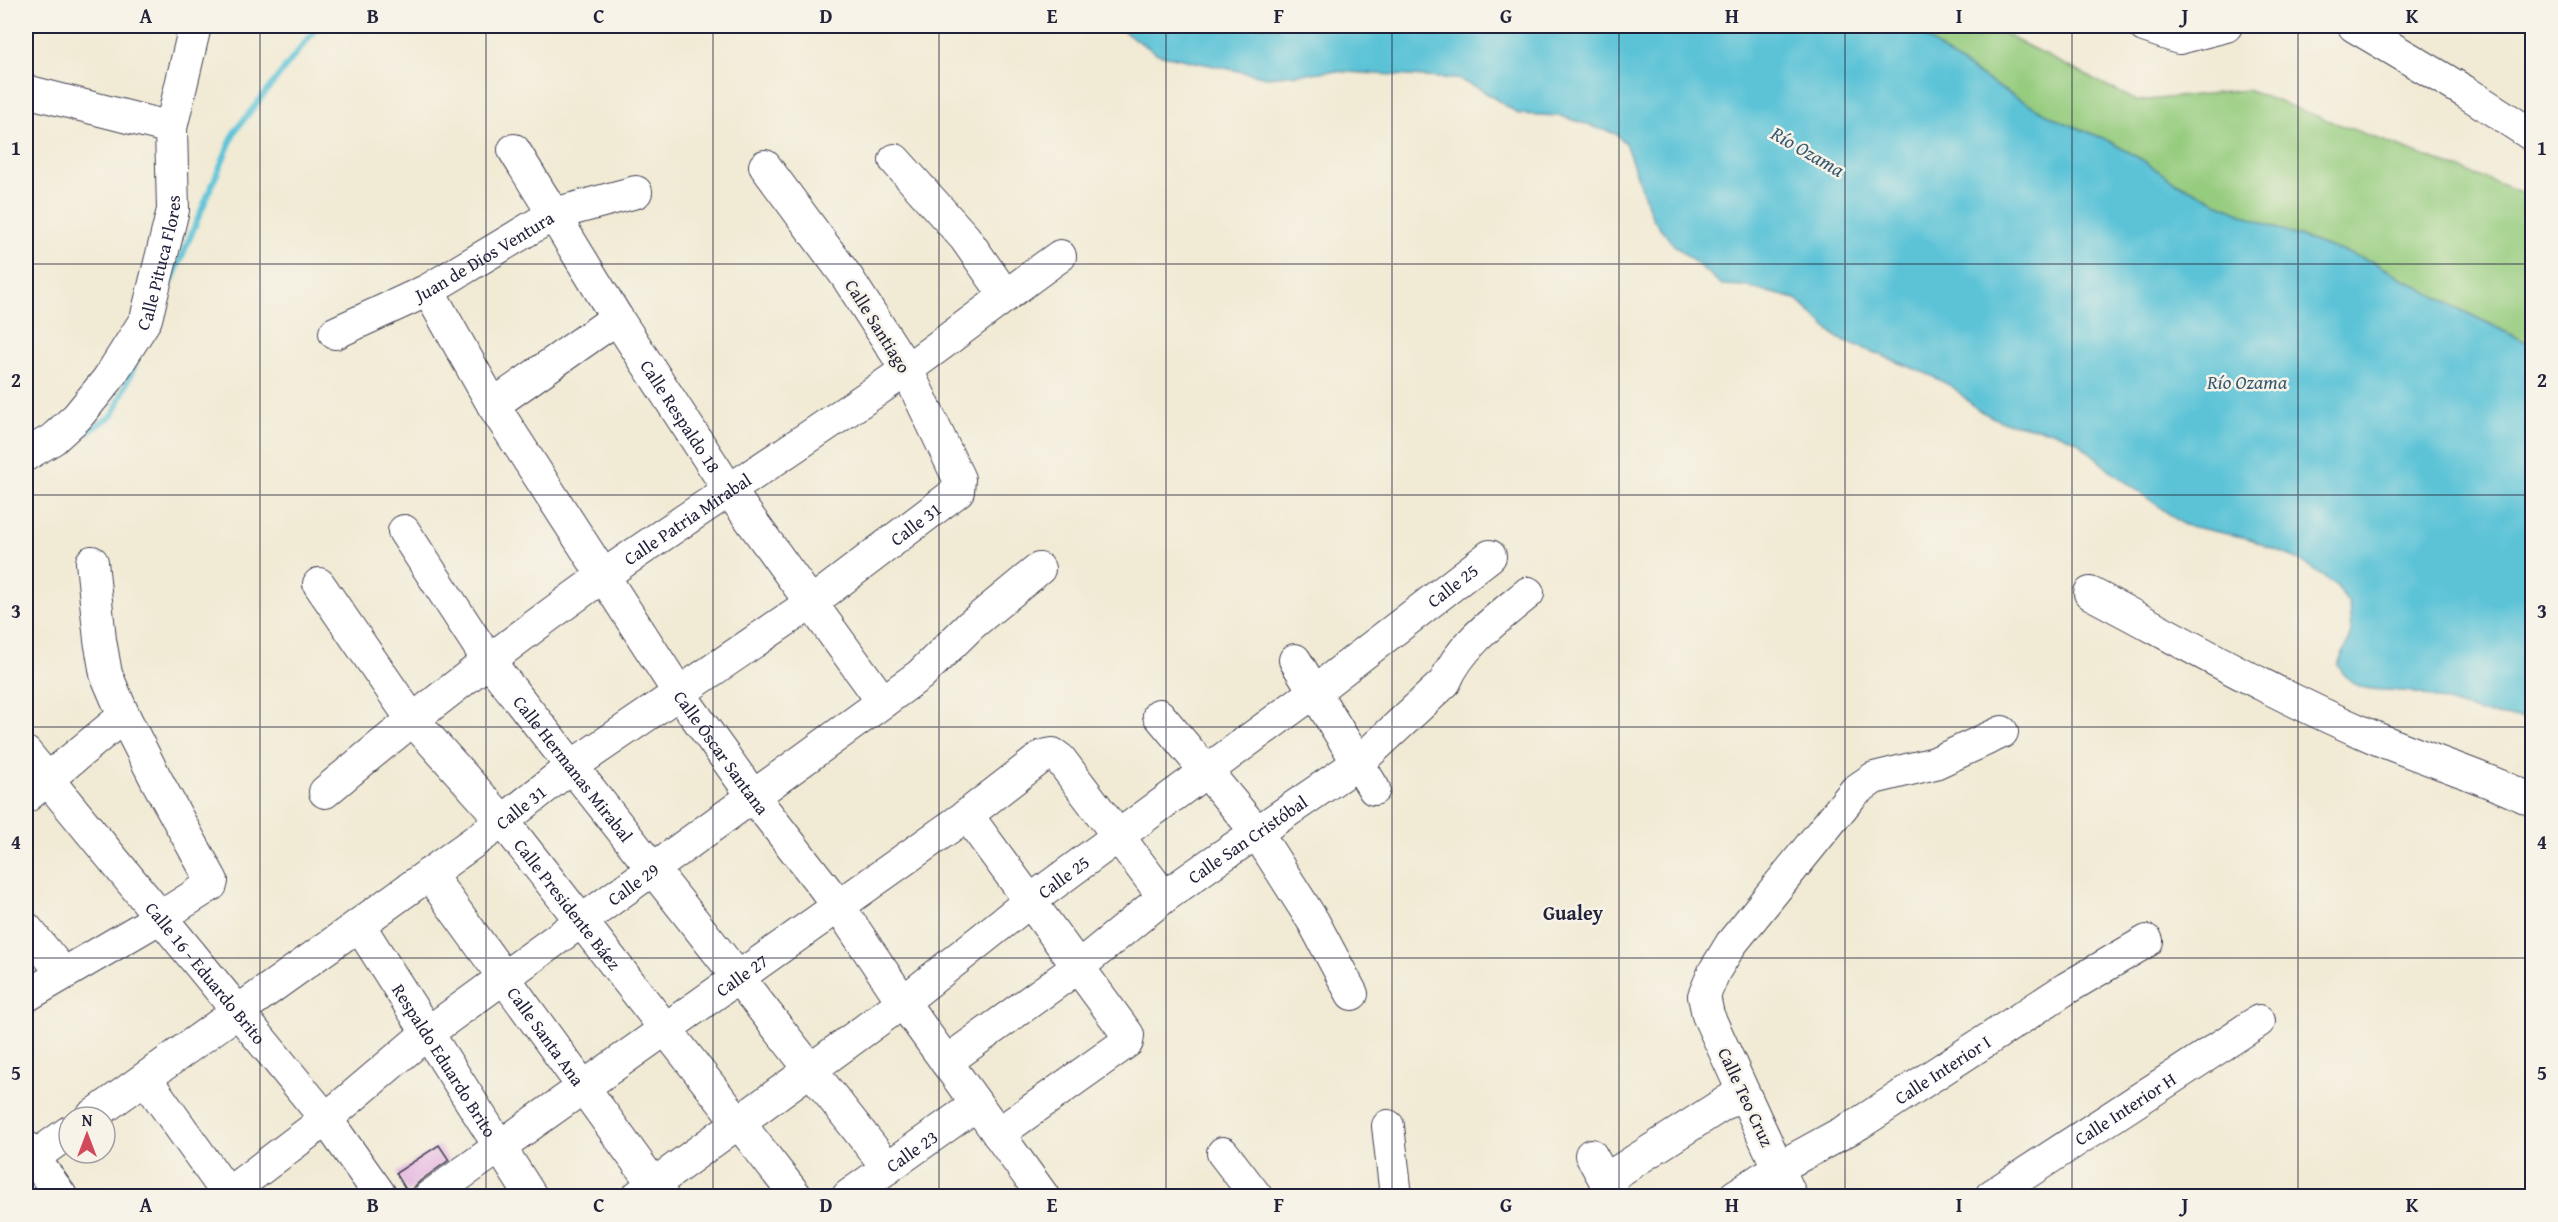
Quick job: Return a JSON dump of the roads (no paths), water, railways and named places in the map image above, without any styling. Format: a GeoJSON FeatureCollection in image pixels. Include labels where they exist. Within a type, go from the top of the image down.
{"type":"FeatureCollection","features":[{"type":"Feature","properties":{"kind":"street","name":"Calle Pituca Flores"},"geometry":{"type":"LineString","coordinates":[[26,455],[53,439],[76,417],[108,379],[146,319],[173,210],[171,128],[195,26]]}},
{"type":"Feature","properties":{"kind":"street"},"geometry":{"type":"LineString","coordinates":[[2144,26],[2179,38],[2220,26]]}},
{"type":"Feature","properties":{"kind":"street"},"geometry":{"type":"LineString","coordinates":[[2354,26],[2464,91],[2532,135]]}},
{"type":"Feature","properties":{"kind":"street"},"geometry":{"type":"LineString","coordinates":[[26,91],[171,128]]}},
{"type":"Feature","properties":{"kind":"street","name":"Calle Respaldo 18"},"geometry":{"type":"LineString","coordinates":[[514,150],[617,318],[729,490],[883,702]]}},
{"type":"Feature","properties":{"kind":"street"},"geometry":{"type":"LineString","coordinates":[[895,160],[965,238],[1005,295]]}},
{"type":"Feature","properties":{"kind":"street","name":"Calle Santiago"},"geometry":{"type":"LineString","coordinates":[[765,166],[847,278],[907,370],[959,479],[958,491],[950,498]]}},
{"type":"Feature","properties":{"kind":"street","name":"Juan de Dios Ventura"},"geometry":{"type":"LineString","coordinates":[[335,333],[428,290],[555,214],[636,192]]}},
{"type":"Feature","properties":{"kind":"street","name":"Calle Patria Mirabal"},"geometry":{"type":"LineString","coordinates":[[325,792],[411,718],[488,660],[604,576],[907,370],[1060,256]]}},
{"type":"Feature","properties":{"kind":"street","name":"Calle Óscar Santana"},"geometry":{"type":"LineString","coordinates":[[428,290],[493,405],[679,693],[753,796],[838,905],[976,1106],[1043,1197]]}},
{"type":"Feature","properties":{"kind":"street"},"geometry":{"type":"LineString","coordinates":[[493,405],[617,318]]}},
{"type":"Feature","properties":{"kind":"street","name":"Calle 31"},"geometry":{"type":"LineString","coordinates":[[108,1105],[503,821],[572,766],[811,603],[950,498]]}},
{"type":"Feature","properties":{"kind":"street","name":"Calle Hermanas Mirabal"},"geometry":{"type":"LineString","coordinates":[[404,531],[488,660],[888,1168]]}},
{"type":"Feature","properties":{"kind":"street","name":"Calle 25"},"geometry":{"type":"LineString","coordinates":[[651,1193],[810,1070],[903,1002],[1030,901],[1314,692],[1490,556]]}},
{"type":"Feature","properties":{"kind":"street"},"geometry":{"type":"LineString","coordinates":[[26,996],[211,885],[211,878],[156,779],[124,716],[106,674],[102,657],[92,562]]}},
{"type":"Feature","properties":{"kind":"street","name":"Calle 29"},"geometry":{"type":"LineString","coordinates":[[227,1196],[326,1119],[426,1034],[920,675],[971,625],[1039,569]]}},
{"type":"Feature","properties":{"kind":"street","name":"Calle Presidente Báez"},"geometry":{"type":"LineString","coordinates":[[319,584],[411,718],[503,821],[796,1197]]}},
{"type":"Feature","properties":{"kind":"street","name":"Calle San Cristóbal"},"geometry":{"type":"LineString","coordinates":[[946,1062],[1078,967],[1164,897],[1256,831],[1366,776],[1444,682],[1449,669],[1485,628],[1528,593]]}},
{"type":"Feature","properties":{"kind":"street"},"geometry":{"type":"LineString","coordinates":[[2090,593],[2301,704],[2373,737],[2532,800]]}},
{"type":"Feature","properties":{"kind":"street"},"geometry":{"type":"LineString","coordinates":[[1295,660],[1366,776]]}},
{"type":"Feature","properties":{"kind":"street"},"geometry":{"type":"LineString","coordinates":[[1159,715],[1256,831],[1323,938],[1352,994]]}},
{"type":"Feature","properties":{"kind":"street"},"geometry":{"type":"LineString","coordinates":[[36,789],[124,716]]}},
{"type":"Feature","properties":{"kind":"street","name":"Calle Teo Cruz"},"geometry":{"type":"LineString","coordinates":[[1791,1197],[1708,1015],[1704,996],[1714,972],[1731,944],[1855,791],[1874,778],[1935,763],[2002,732]]}},
{"type":"Feature","properties":{"kind":"street","name":"Calle 16 - Eduardo Brito"},"geometry":{"type":"LineString","coordinates":[[26,753],[36,789],[159,918],[326,1119],[381,1197]]}},
{"type":"Feature","properties":{"kind":"street","name":"Calle 27"},"geometry":{"type":"LineString","coordinates":[[430,1197],[967,815],[1043,756],[1053,754],[1060,759],[1118,836]]}},
{"type":"Feature","properties":{"kind":"street"},"geometry":{"type":"LineString","coordinates":[[967,815],[1128,1035],[1126,1042],[998,1134]]}},
{"type":"Feature","properties":{"kind":"street"},"geometry":{"type":"LineString","coordinates":[[1118,836],[1164,897]]}},
{"type":"Feature","properties":{"kind":"street","name":"Calle Santa Ana"},"geometry":{"type":"LineString","coordinates":[[429,874],[584,1088],[651,1193]]}},
{"type":"Feature","properties":{"kind":"street","name":"Respaldo Eduardo Brito"},"geometry":{"type":"LineString","coordinates":[[359,925],[531,1197]]}},
{"type":"Feature","properties":{"kind":"street"},"geometry":{"type":"LineString","coordinates":[[26,928],[63,973]]}},
{"type":"Feature","properties":{"kind":"street","name":"Calle Interior I"},"geometry":{"type":"LineString","coordinates":[[1735,1197],[1778,1168],[1860,1123],[2067,988],[2147,941]]}},
{"type":"Feature","properties":{"kind":"street","name":"Calle Interior H"},"geometry":{"type":"LineString","coordinates":[[1991,1197],[2259,1022]]}},
{"type":"Feature","properties":{"kind":"street"},"geometry":{"type":"LineString","coordinates":[[146,1079],[227,1196]]}},
{"type":"Feature","properties":{"kind":"street"},"geometry":{"type":"LineString","coordinates":[[1603,1177],[1742,1092]]}},
{"type":"Feature","properties":{"kind":"street","name":"Calle 23"},"geometry":{"type":"LineString","coordinates":[[848,1197],[976,1106]]}},
{"type":"Feature","properties":{"kind":"street"},"geometry":{"type":"LineString","coordinates":[[1388,1126],[1396,1197]]}},
{"type":"Feature","properties":{"kind":"street"},"geometry":{"type":"LineString","coordinates":[[57,1139],[28,1156],[61,1197]]}},
{"type":"Feature","properties":{"kind":"street"},"geometry":{"type":"LineString","coordinates":[[1223,1153],[1256,1197]]}},
{"type":"Feature","properties":{"kind":"water","name":"Río Ozama"},"geometry":{"type":"Polygon","coordinates":[[[1115,26],[1912,26],[1951,57],[2003,90],[2058,120],[2105,139],[2170,179],[2226,207],[2283,231],[2373,262],[2455,307],[2532,345],[2532,721],[2482,713],[2420,694],[2361,687],[2352,682],[2338,665],[2351,633],[2349,603],[2336,585],[2300,560],[2247,538],[2184,525],[2115,474],[2077,441],[2052,431],[2000,421],[1978,410],[1953,387],[1930,375],[1838,338],[1796,299],[1744,286],[1722,285],[1673,244],[1653,219],[1625,143],[1616,134],[1561,116],[1519,114],[1480,89],[1457,79],[1332,71],[1267,77],[1158,54],[1115,26]]]}},
{"type":"Feature","properties":{"kind":"waterway"},"geometry":{"type":"LineString","coordinates":[[169,287],[235,131],[318,26]]}},
{"type":"Feature","properties":{"kind":"waterway"},"geometry":{"type":"LineString","coordinates":[[72,442],[113,415],[136,362]]}},
{"type":"Feature","properties":{"kind":"district","name":"Gualey"},"geometry":{"type":"Point","coordinates":[1573,912]}}]}
